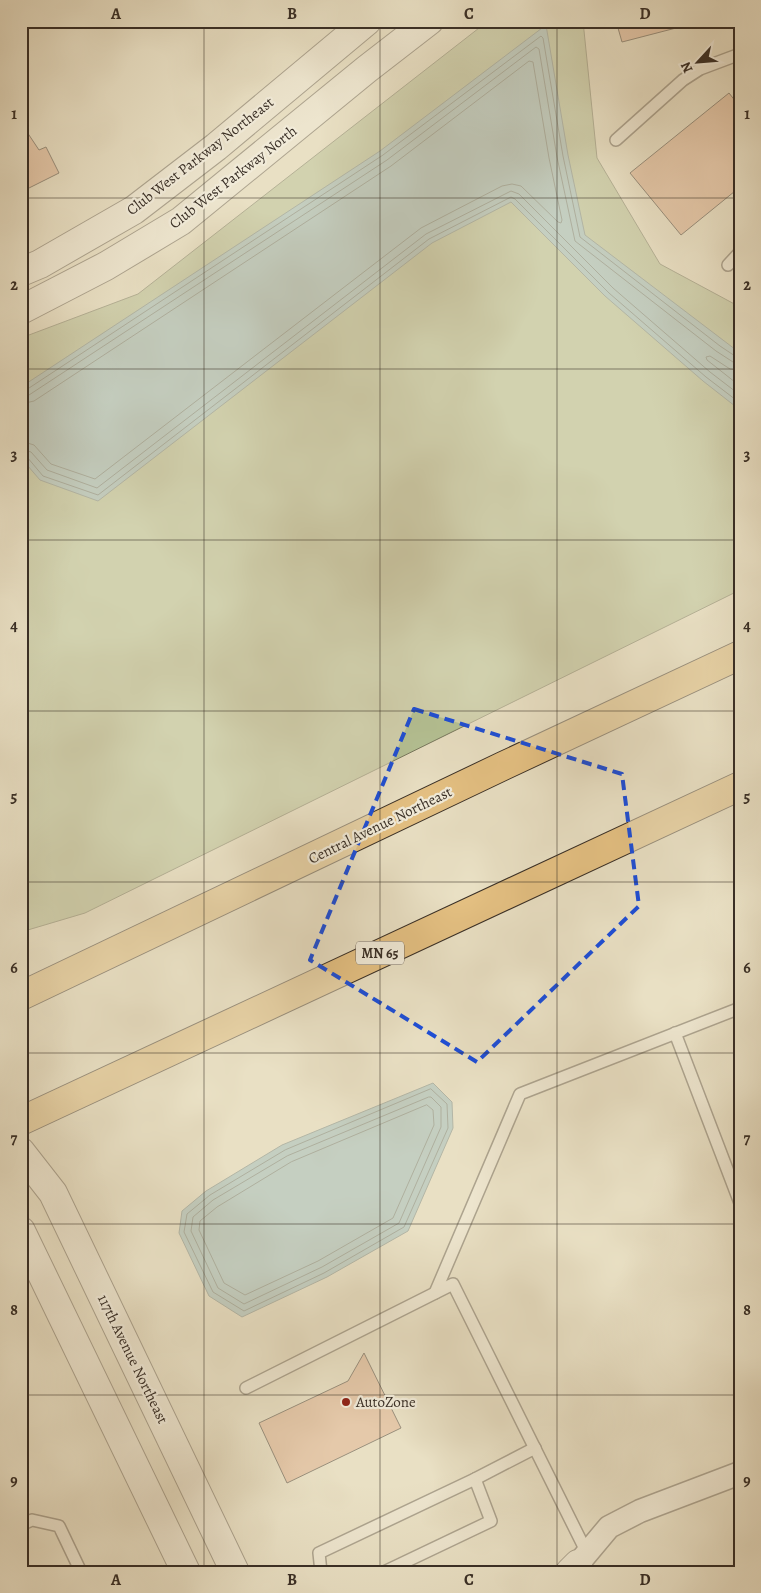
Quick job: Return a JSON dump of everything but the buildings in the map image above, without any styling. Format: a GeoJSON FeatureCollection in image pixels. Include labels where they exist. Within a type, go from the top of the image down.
{"type":"FeatureCollection","features":[{"type":"Feature","properties":{"kind":"highway","name":"Central Avenue Northeast"},"geometry":{"type":"LineString","coordinates":[[21,996],[740,655]]}},
{"type":"Feature","properties":{"kind":"highway","name":"MN 65"},"geometry":{"type":"LineString","coordinates":[[21,1121],[740,786]]}},
{"type":"Feature","properties":{"kind":"street","name":"Club West Parkway Northeast"},"geometry":{"type":"LineString","coordinates":[[21,272],[40,264],[134,210],[216,147],[367,21]]}},
{"type":"Feature","properties":{"kind":"street","name":"Club West Parkway North"},"geometry":{"type":"LineString","coordinates":[[21,310],[106,266],[181,221],[367,69],[429,21]]}},
{"type":"Feature","properties":{"kind":"street","name":"117th Avenue Northeast"},"geometry":{"type":"LineString","coordinates":[[21,1152],[53,1193],[236,1572]]}},
{"type":"Feature","properties":{"kind":"street"},"geometry":{"type":"LineString","coordinates":[[21,1231],[186,1572]]}},
{"type":"Feature","properties":{"kind":"street"},"geometry":{"type":"LineString","coordinates":[[578,1565],[609,1527],[640,1511],[740,1473]]}},
{"type":"Feature","properties":{"kind":"lane"},"geometry":{"type":"LineString","coordinates":[[616,140],[683,80],[700,69],[740,54]]}},
{"type":"Feature","properties":{"kind":"lane"},"geometry":{"type":"LineString","coordinates":[[728,265],[740,252]]}},
{"type":"Feature","properties":{"kind":"lane"},"geometry":{"type":"LineString","coordinates":[[435,1293],[520,1094],[740,1008]]}},
{"type":"Feature","properties":{"kind":"lane"},"geometry":{"type":"LineString","coordinates":[[675,1033],[740,1204]]}},
{"type":"Feature","properties":{"kind":"lane"},"geometry":{"type":"LineString","coordinates":[[246,1388],[453,1284],[535,1448],[578,1565]]}},
{"type":"Feature","properties":{"kind":"lane"},"geometry":{"type":"LineString","coordinates":[[321,1572],[319,1553],[475,1479],[535,1448]]}},
{"type":"Feature","properties":{"kind":"lane"},"geometry":{"type":"LineString","coordinates":[[384,1572],[492,1521],[475,1479]]}},
{"type":"Feature","properties":{"kind":"lane"},"geometry":{"type":"LineString","coordinates":[[21,1526],[32,1520],[59,1526],[81,1572]]}},
{"type":"Feature","properties":{"kind":"highlighted area"},"geometry":{"type":"Polygon","coordinates":[[[414,709],[622,774],[639,906],[477,1062],[310,960],[414,709]]]}},
{"type":"Feature","properties":{"kind":"green space"},"geometry":{"type":"Polygon","coordinates":[[[488,21],[583,21],[597,158],[660,264],[740,307],[740,590],[85,913],[21,932],[21,338],[138,294],[488,21]]]}},
{"type":"Feature","properties":{"kind":"water"},"geometry":{"type":"Polygon","coordinates":[[[546,25],[568,155],[585,235],[740,353],[740,410],[703,381],[605,296],[511,202],[432,243],[98,501],[40,480],[21,458],[21,387],[380,151],[546,25]]]}},
{"type":"Feature","properties":{"kind":"water"},"geometry":{"type":"Polygon","coordinates":[[[433,1083],[452,1102],[453,1128],[408,1231],[327,1277],[242,1317],[209,1296],[179,1233],[182,1211],[206,1191],[282,1145],[433,1083]]]}},
{"type":"Feature","properties":{"kind":"place","name":"AutoZone"},"geometry":{"type":"Point","coordinates":[346,1402]}}]}
